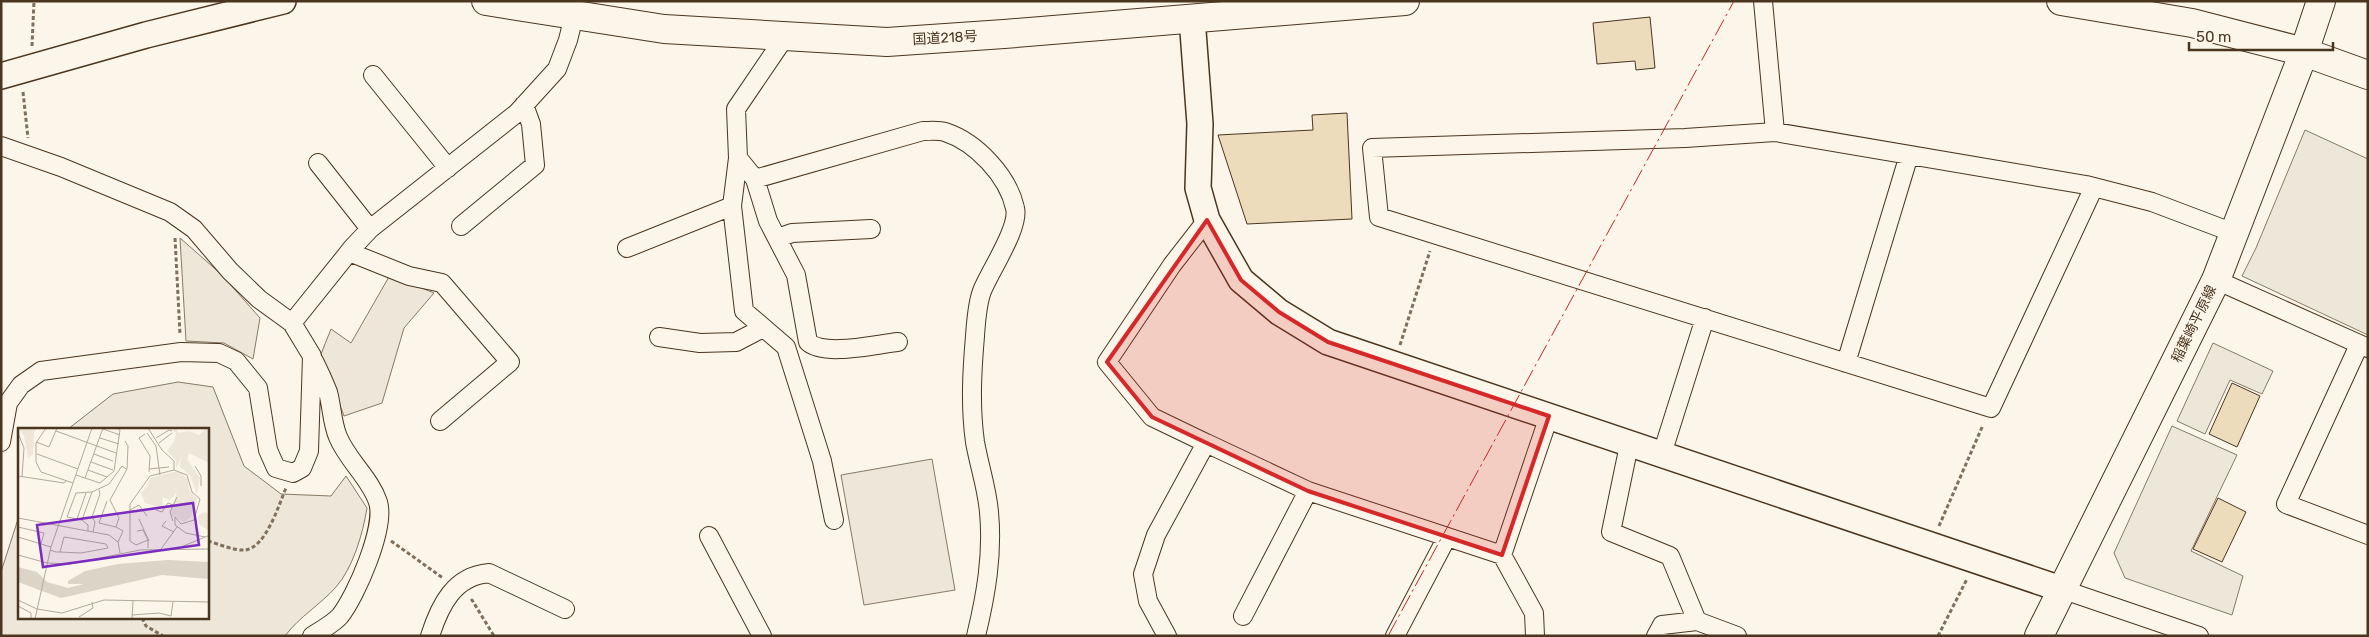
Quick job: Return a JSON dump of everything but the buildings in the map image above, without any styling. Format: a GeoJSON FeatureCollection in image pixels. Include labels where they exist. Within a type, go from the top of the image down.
{"type":"FeatureCollection","features":[{"type":"Feature","properties":{"kind":"main road","name":"国道218号"},"geometry":{"type":"LineString","coordinates":[[486,1],[664,29],[887,42],[1405,1]]}},
{"type":"Feature","properties":{"kind":"main road"},"geometry":{"type":"LineString","coordinates":[[2061,1],[2307,41],[2368,75]]}},
{"type":"Feature","properties":{"kind":"main road","name":"稲葉崎平原線"},"geometry":{"type":"LineString","coordinates":[[2040,636],[2216,280],[2321,1]]}},
{"type":"Feature","properties":{"kind":"street"},"geometry":{"type":"LineString","coordinates":[[18,71],[233,8],[283,1]]}},
{"type":"Feature","properties":{"kind":"street"},"geometry":{"type":"LineString","coordinates":[[1763,1],[1775,132]]}},
{"type":"Feature","properties":{"kind":"street"},"geometry":{"type":"LineString","coordinates":[[292,323],[370,229],[524,105],[557,69],[568,40],[574,16]]}},
{"type":"Feature","properties":{"kind":"street"},"geometry":{"type":"LineString","coordinates":[[1192,18],[1200,124],[1198,188],[1207,220],[1241,280],[1280,312],[1328,342],[2199,636]]}},
{"type":"Feature","properties":{"kind":"street"},"geometry":{"type":"LineString","coordinates":[[785,37],[736,109],[738,158],[732,206],[744,311],[786,348],[822,461],[834,520]]}},
{"type":"Feature","properties":{"kind":"street"},"geometry":{"type":"LineString","coordinates":[[373,75],[448,168]]}},
{"type":"Feature","properties":{"kind":"street"},"geometry":{"type":"LineString","coordinates":[[460,226],[535,165],[531,124],[524,105]]}},
{"type":"Feature","properties":{"kind":"street"},"geometry":{"type":"LineString","coordinates":[[756,179],[923,131],[943,131],[962,139],[988,162],[1007,187],[1016,209],[1010,234],[981,293],[971,385],[975,441],[989,512],[990,563],[986,595],[976,636]]}},
{"type":"Feature","properties":{"kind":"street"},"geometry":{"type":"LineString","coordinates":[[2094,187],[1991,408],[1379,216],[1372,148],[1685,138],[1775,132],[2009,170],[2094,187],[2152,202],[2234,233]]}},
{"type":"Feature","properties":{"kind":"street"},"geometry":{"type":"LineString","coordinates":[[1,146],[174,214],[194,229],[230,271],[260,299],[292,323],[312,356],[328,392],[338,436],[354,466],[371,487],[378,504],[376,530],[368,560],[355,593],[339,617],[312,636]]}},
{"type":"Feature","properties":{"kind":"street"},"geometry":{"type":"LineString","coordinates":[[1846,363],[1909,155]]}},
{"type":"Feature","properties":{"kind":"street"},"geometry":{"type":"LineString","coordinates":[[738,158],[756,179],[768,221],[796,275],[808,342],[815,348],[829,350],[898,342]]}},
{"type":"Feature","properties":{"kind":"street"},"geometry":{"type":"LineString","coordinates":[[318,163],[370,229]]}},
{"type":"Feature","properties":{"kind":"street"},"geometry":{"type":"LineString","coordinates":[[626,248],[732,206]]}},
{"type":"Feature","properties":{"kind":"street"},"geometry":{"type":"LineString","coordinates":[[1207,220],[1172,265],[1107,362],[1152,417],[1308,491],[1502,555],[1534,613],[1535,636]]}},
{"type":"Feature","properties":{"kind":"street"},"geometry":{"type":"LineString","coordinates":[[778,238],[792,234],[871,229]]}},
{"type":"Feature","properties":{"kind":"street"},"geometry":{"type":"LineString","coordinates":[[349,252],[409,276],[442,283],[510,362],[440,421]]}},
{"type":"Feature","properties":{"kind":"street"},"geometry":{"type":"LineString","coordinates":[[2216,280],[2363,347],[2286,504],[2368,535]]}},
{"type":"Feature","properties":{"kind":"street"},"geometry":{"type":"LineString","coordinates":[[1662,454],[1705,318]]}},
{"type":"Feature","properties":{"kind":"street"},"geometry":{"type":"LineString","coordinates":[[658,337],[700,343],[736,342],[763,328]]}},
{"type":"Feature","properties":{"kind":"street"},"geometry":{"type":"LineString","coordinates":[[1,442],[8,403],[21,385],[41,371],[181,352],[219,353],[236,361],[258,388],[268,450],[276,468],[293,474],[302,468],[310,451],[312,356]]}},
{"type":"Feature","properties":{"kind":"street"},"geometry":{"type":"LineString","coordinates":[[1502,555],[1548,416]]}},
{"type":"Feature","properties":{"kind":"street"},"geometry":{"type":"LineString","coordinates":[[1167,636],[1148,601],[1143,574],[1156,535],[1206,443]]}},
{"type":"Feature","properties":{"kind":"street"},"geometry":{"type":"LineString","coordinates":[[1629,445],[1611,532],[1670,556],[1697,621]]}},
{"type":"Feature","properties":{"kind":"street"},"geometry":{"type":"LineString","coordinates":[[1243,616],[1308,491]]}},
{"type":"Feature","properties":{"kind":"street"},"geometry":{"type":"LineString","coordinates":[[709,536],[762,636]]}},
{"type":"Feature","properties":{"kind":"street"},"geometry":{"type":"LineString","coordinates":[[1396,636],[1448,537]]}},
{"type":"Feature","properties":{"kind":"street"},"geometry":{"type":"LineString","coordinates":[[430,636],[437,614],[448,595],[462,581],[476,574],[489,573],[565,609]]}},
{"type":"Feature","properties":{"kind":"street"},"geometry":{"type":"LineString","coordinates":[[1656,636],[1662,625],[1697,621],[1737,636]]}},
{"type":"Feature","properties":{"kind":"path"},"geometry":{"type":"LineString","coordinates":[[30,156],[18,71],[34,1]]}},
{"type":"Feature","properties":{"kind":"path"},"geometry":{"type":"LineString","coordinates":[[174,214],[181,352]]}},
{"type":"Feature","properties":{"kind":"path"},"geometry":{"type":"LineString","coordinates":[[1393,365],[1436,234]]}},
{"type":"Feature","properties":{"kind":"path"},"geometry":{"type":"LineString","coordinates":[[1931,544],[1991,408]]}},
{"type":"Feature","properties":{"kind":"path"},"geometry":{"type":"LineString","coordinates":[[209,541],[245,550],[256,546],[264,538],[293,474]]}},
{"type":"Feature","properties":{"kind":"path"},"geometry":{"type":"LineString","coordinates":[[376,530],[456,586]]}},
{"type":"Feature","properties":{"kind":"path"},"geometry":{"type":"LineString","coordinates":[[1938,636],[1977,560]]}},
{"type":"Feature","properties":{"kind":"path"},"geometry":{"type":"LineString","coordinates":[[466,605],[472,600],[494,636]]}},
{"type":"Feature","properties":{"kind":"path"},"geometry":{"type":"LineString","coordinates":[[143,620],[146,626],[163,636]]}},
{"type":"Feature","properties":{"kind":"highlighted area"},"geometry":{"type":"Polygon","coordinates":[[[1207,220],[1241,280],[1279,312],[1328,342],[1549,416],[1502,555],[1308,491],[1152,417],[1107,362],[1207,220]]]}},
{"type":"Feature","properties":{"kind":"shaded area"},"geometry":{"type":"Polygon","coordinates":[[[2305,130],[2368,159],[2368,335],[2242,276],[2256,248],[2305,130]]]}},
{"type":"Feature","properties":{"kind":"shaded area"},"geometry":{"type":"Polygon","coordinates":[[[180,238],[221,274],[260,318],[253,359],[224,343],[186,341],[180,238]]]}},
{"type":"Feature","properties":{"kind":"shaded area"},"geometry":{"type":"Polygon","coordinates":[[[390,275],[434,293],[404,328],[382,403],[344,416],[321,354],[331,329],[351,343],[390,275]]]}},
{"type":"Feature","properties":{"kind":"shaded area"},"geometry":{"type":"Polygon","coordinates":[[[2213,343],[2273,371],[2262,394],[2230,380],[2205,434],[2177,421],[2213,343]]]}},
{"type":"Feature","properties":{"kind":"shaded area"},"geometry":{"type":"Polygon","coordinates":[[[178,382],[213,387],[244,466],[281,494],[331,496],[346,476],[367,508],[356,550],[347,570],[336,587],[297,622],[285,636],[1,636],[1,572],[18,519],[18,620],[209,620],[209,428],[69,428],[113,394],[178,382]]]}},
{"type":"Feature","properties":{"kind":"shaded area"},"geometry":{"type":"Polygon","coordinates":[[[2172,426],[2237,455],[2191,551],[2243,576],[2232,615],[2125,578],[2114,553],[2172,426]]]}},
{"type":"Feature","properties":{"kind":"shaded area"},"geometry":{"type":"Polygon","coordinates":[[[932,459],[955,590],[864,605],[841,475],[932,459]]]}},
{"type":"Feature","properties":{"kind":"power"},"geometry":{"type":"LineString","coordinates":[[1388,636],[1734,1]]}}]}
